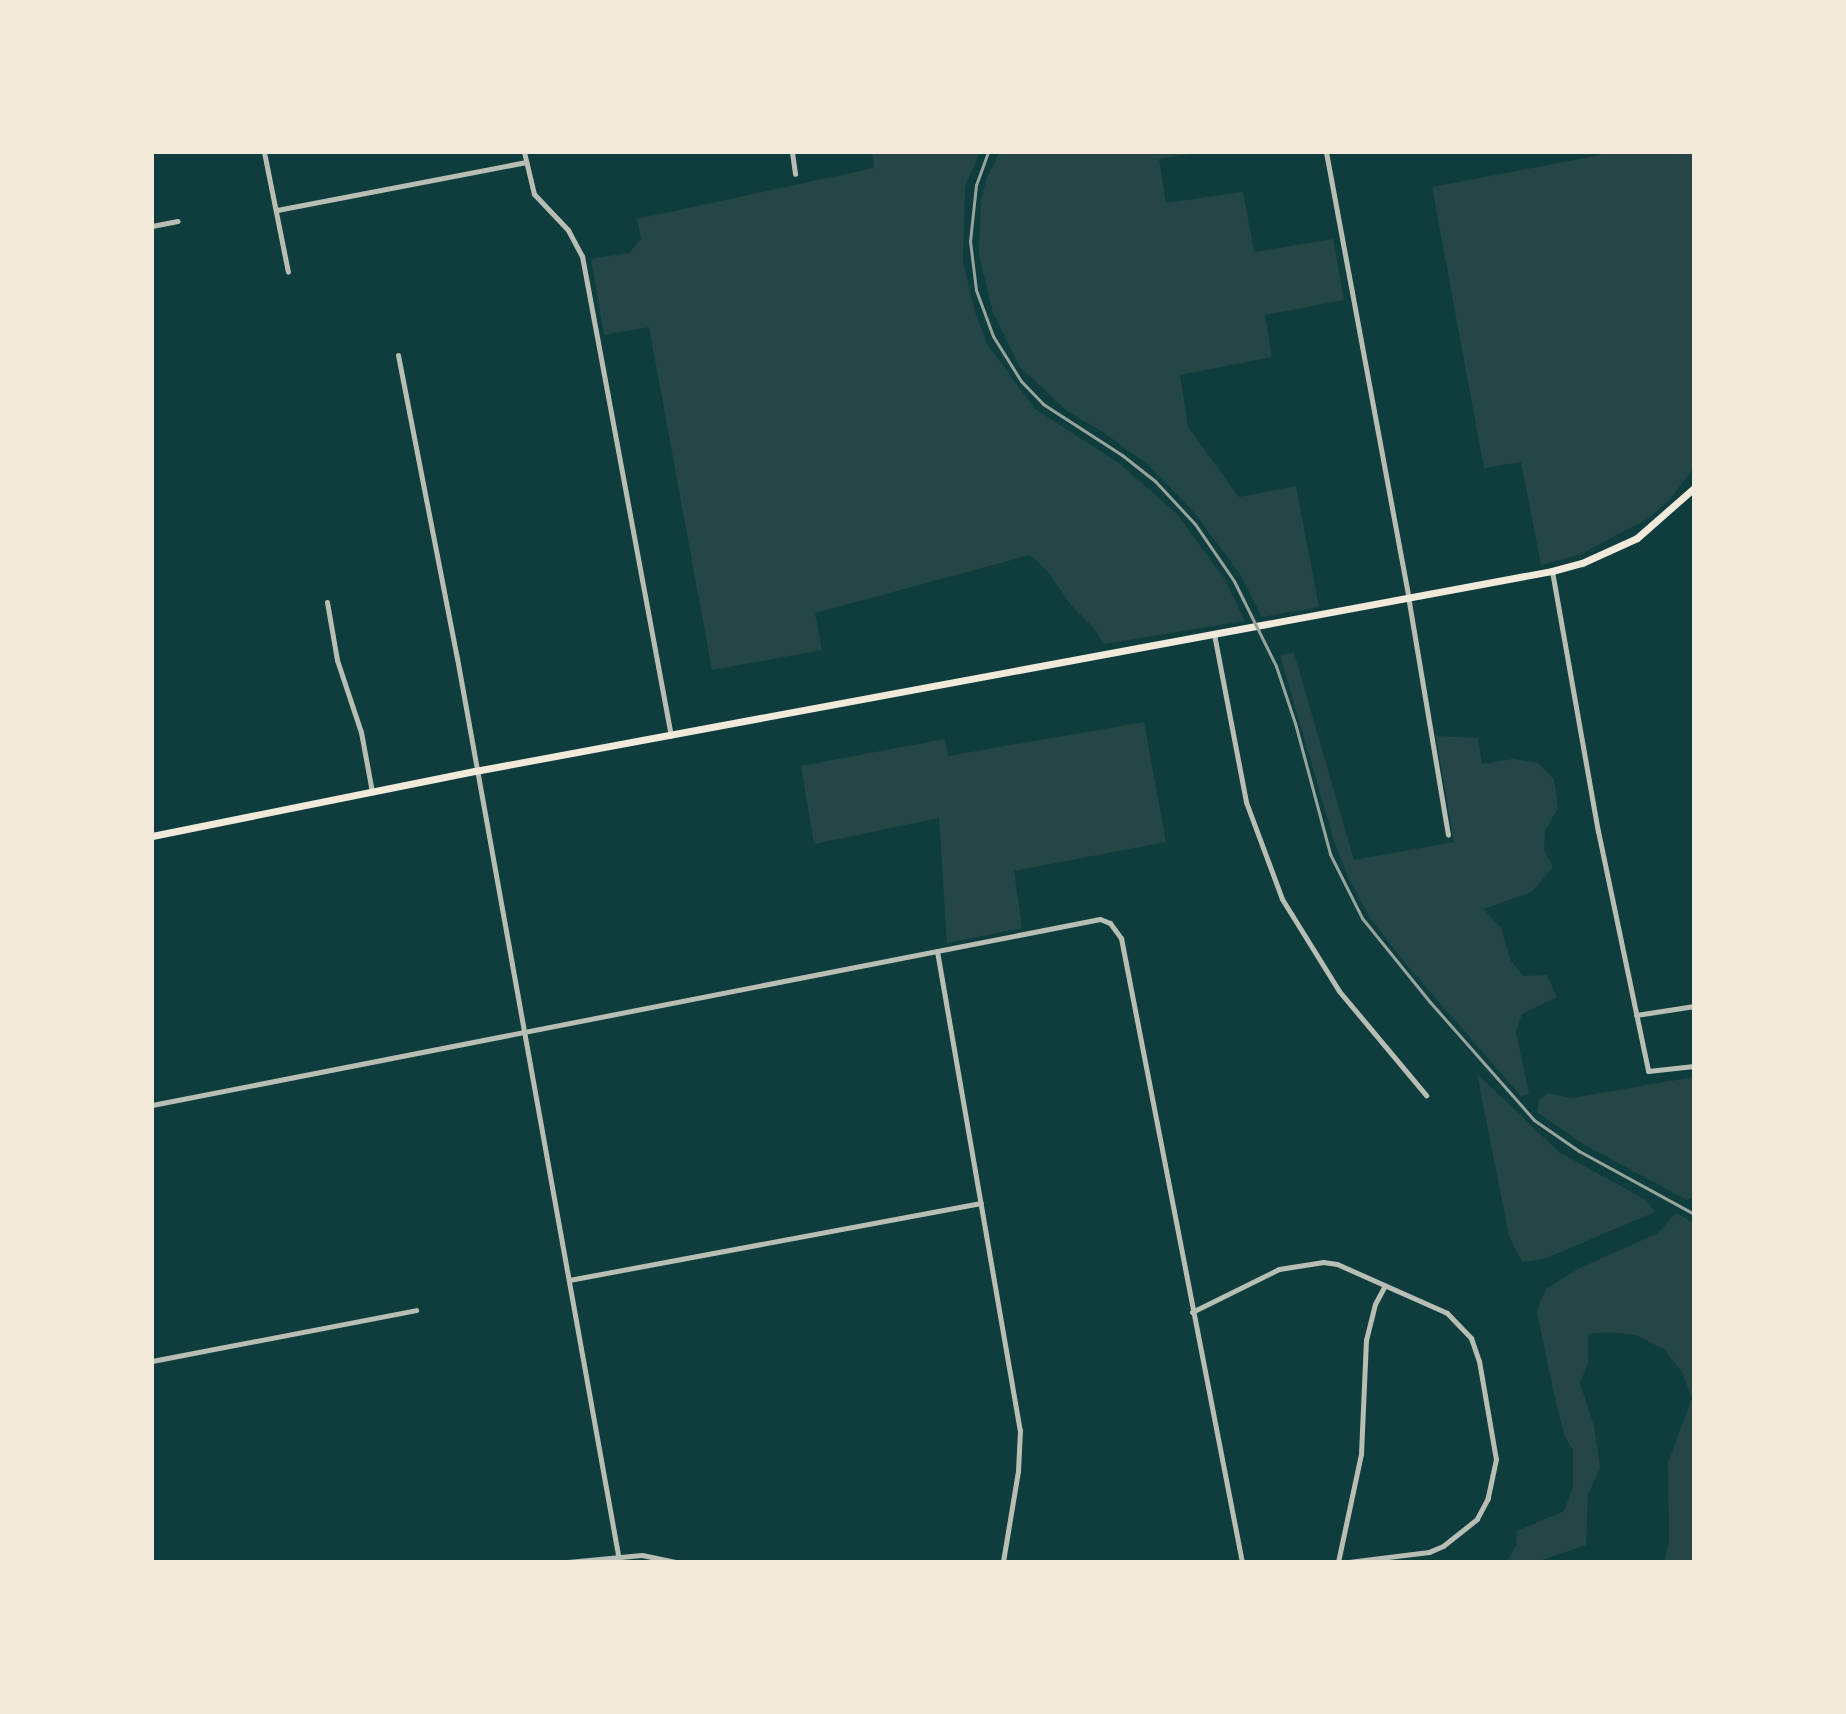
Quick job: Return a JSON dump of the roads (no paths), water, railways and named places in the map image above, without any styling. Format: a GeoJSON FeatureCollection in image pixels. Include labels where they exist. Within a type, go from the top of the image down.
{"type":"FeatureCollection","features":[{"type":"Feature","properties":{"kind":"main road"},"geometry":{"type":"LineString","coordinates":[[152,836],[475,771],[1552,571],[1610,552],[1665,517],[1694,488]]}},
{"type":"Feature","properties":{"kind":"street"},"geometry":{"type":"LineString","coordinates":[[264,152],[288,272]]}},
{"type":"Feature","properties":{"kind":"street"},"geometry":{"type":"LineString","coordinates":[[524,152],[534,194],[568,230],[582,256],[671,736]]}},
{"type":"Feature","properties":{"kind":"street"},"geometry":{"type":"LineString","coordinates":[[792,152],[795,174]]}},
{"type":"Feature","properties":{"kind":"street"},"geometry":{"type":"LineString","coordinates":[[1326,152],[1408,596],[1448,835]]}},
{"type":"Feature","properties":{"kind":"street"},"geometry":{"type":"LineString","coordinates":[[277,210],[526,162]]}},
{"type":"Feature","properties":{"kind":"street"},"geometry":{"type":"LineString","coordinates":[[152,226],[178,221]]}},
{"type":"Feature","properties":{"kind":"street"},"geometry":{"type":"LineString","coordinates":[[398,355],[618,1555]]}},
{"type":"Feature","properties":{"kind":"street"},"geometry":{"type":"LineString","coordinates":[[1552,571],[1598,831],[1650,1072],[1694,1066]]}},
{"type":"Feature","properties":{"kind":"street"},"geometry":{"type":"LineString","coordinates":[[327,602],[337,660],[361,732],[372,792]]}},
{"type":"Feature","properties":{"kind":"street"},"geometry":{"type":"LineString","coordinates":[[1214,634],[1246,802],[1282,899],[1339,991],[1426,1095]]}},
{"type":"Feature","properties":{"kind":"street"},"geometry":{"type":"LineString","coordinates":[[152,1105],[524,1035],[1100,919],[1106,921],[1116,928],[1121,938],[1242,1562]]}},
{"type":"Feature","properties":{"kind":"street"},"geometry":{"type":"LineString","coordinates":[[937,951],[1020,1430],[1018,1471],[1003,1562]]}},
{"type":"Feature","properties":{"kind":"street"},"geometry":{"type":"LineString","coordinates":[[1636,1015],[1694,1006]]}},
{"type":"Feature","properties":{"kind":"street"},"geometry":{"type":"LineString","coordinates":[[569,1280],[981,1203]]}},
{"type":"Feature","properties":{"kind":"street"},"geometry":{"type":"LineString","coordinates":[[1192,1312],[1279,1269],[1303,1262],[1337,1264],[1447,1313],[1466,1332],[1479,1361],[1496,1459],[1488,1498],[1477,1519],[1443,1546],[1429,1552],[1347,1562]]}},
{"type":"Feature","properties":{"kind":"street"},"geometry":{"type":"LineString","coordinates":[[1338,1562],[1361,1454],[1366,1340],[1375,1304],[1385,1285]]}},
{"type":"Feature","properties":{"kind":"street"},"geometry":{"type":"LineString","coordinates":[[152,1361],[416,1310]]}},
{"type":"Feature","properties":{"kind":"street"},"geometry":{"type":"LineString","coordinates":[[568,1562],[618,1555],[642,1555],[675,1562]]}},
{"type":"Feature","properties":{"kind":"railway"},"geometry":{"type":"LineString","coordinates":[[988,152],[976,185],[970,241],[976,290],[993,336],[1021,381],[1043,404],[1122,455],[1155,481],[1195,524],[1234,581],[1276,666],[1295,723],[1330,854],[1362,918],[1430,1002],[1534,1120],[1579,1151],[1694,1214]]}}]}
